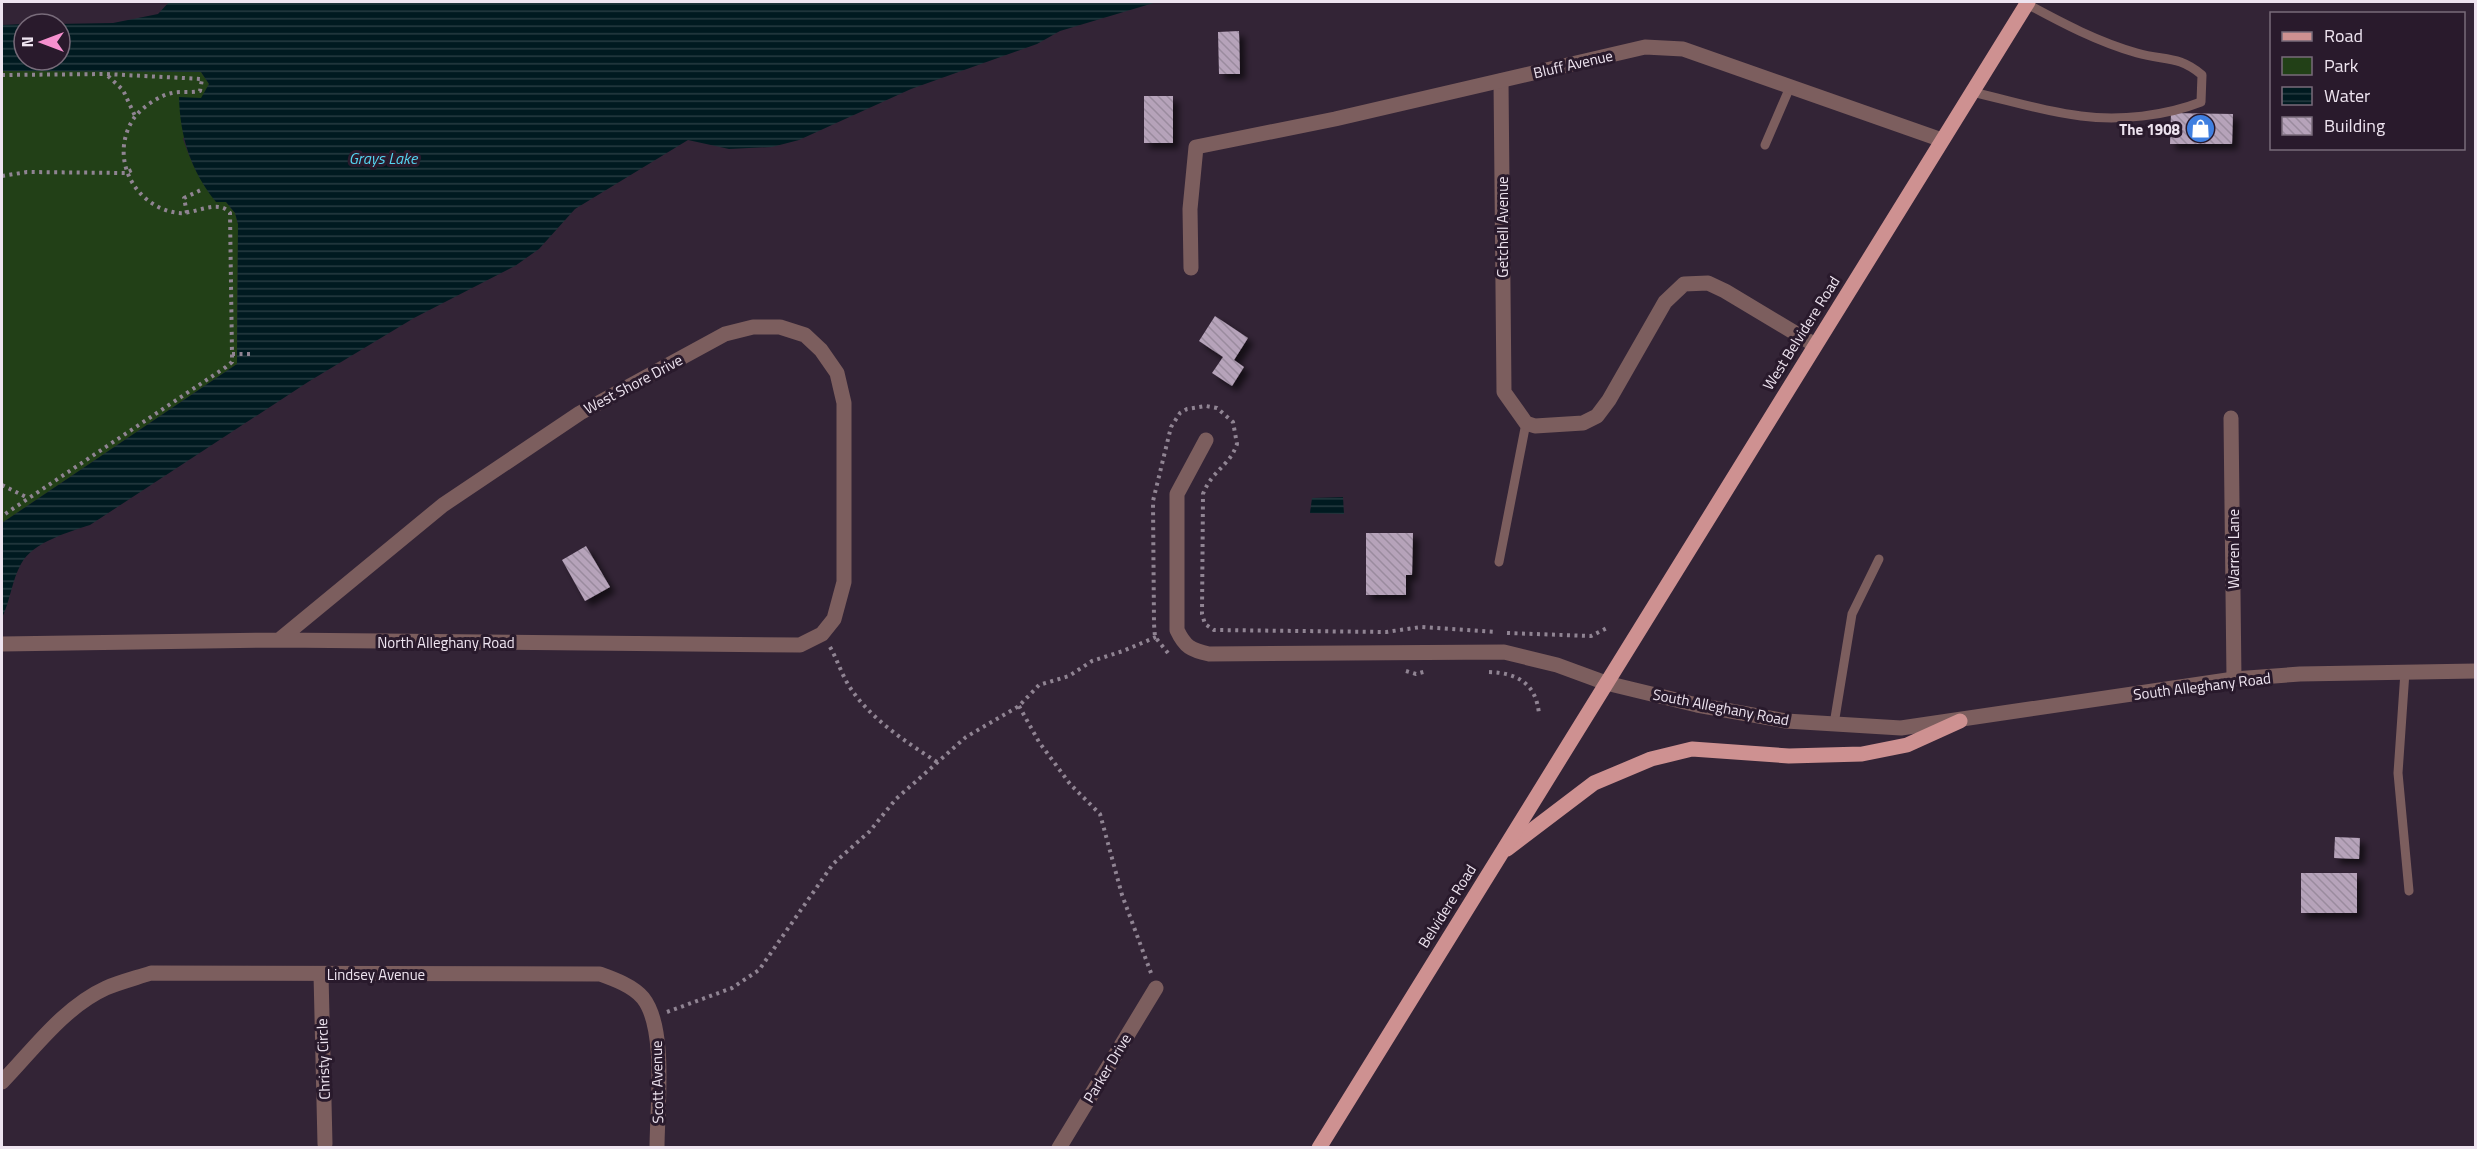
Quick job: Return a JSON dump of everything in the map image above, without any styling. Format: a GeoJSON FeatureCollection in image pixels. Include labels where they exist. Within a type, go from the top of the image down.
{"type":"FeatureCollection","features":[{"type":"Feature","properties":{"kind":"main road","name":"West Belvidere Road"},"geometry":{"type":"LineString","coordinates":[[1606,683],[2028,3]]}},
{"type":"Feature","properties":{"kind":"main road","name":"Belvidere Road"},"geometry":{"type":"LineString","coordinates":[[1319,1148],[1606,683]]}},
{"type":"Feature","properties":{"kind":"main road"},"geometry":{"type":"LineString","coordinates":[[1500,855],[1594,783],[1651,759],[1692,749],[1789,756],[1862,754],[1907,745],[1960,721]]}},
{"type":"Feature","properties":{"kind":"street","name":"Bluff Avenue"},"geometry":{"type":"LineString","coordinates":[[1191,268],[1190,209],[1196,147],[1335,119],[1645,47],[1683,49],[1942,140]]}},
{"type":"Feature","properties":{"kind":"street","name":"Getchell Avenue"},"geometry":{"type":"LineString","coordinates":[[1501,81],[1504,392],[1526,423]]}},
{"type":"Feature","properties":{"kind":"street"},"geometry":{"type":"LineString","coordinates":[[1526,423],[1535,426],[1583,423],[1597,416],[1609,400],[1665,302],[1684,284],[1708,283],[1815,345]]}},
{"type":"Feature","properties":{"kind":"street","name":"West Shore Drive"},"geometry":{"type":"LineString","coordinates":[[279,640],[443,505],[580,413],[725,334],[753,327],[780,327],[805,334],[821,350],[837,373],[844,403],[844,573],[834,619],[822,634]]}},
{"type":"Feature","properties":{"kind":"street","name":"Warren Lane"},"geometry":{"type":"LineString","coordinates":[[2232,418],[2234,679]]}},
{"type":"Feature","properties":{"kind":"street"},"geometry":{"type":"LineString","coordinates":[[1177,630],[1178,494],[1206,440]]}},
{"type":"Feature","properties":{"kind":"street","name":"South Alleghany Road"},"geometry":{"type":"LineString","coordinates":[[1177,630],[1184,645],[1192,651],[1209,654],[1504,652],[1557,665],[1606,683],[1697,705],[1786,721],[1901,728],[2234,679],[2475,671]]}},
{"type":"Feature","properties":{"kind":"street","name":"North Alleghany Road"},"geometry":{"type":"LineString","coordinates":[[2,644],[279,640],[800,645],[822,634]]}},
{"type":"Feature","properties":{"kind":"street","name":"Lindsey Avenue"},"geometry":{"type":"LineString","coordinates":[[2,1082],[68,1015],[87,1000],[106,988],[151,973],[600,974],[618,980],[643,997],[654,1016]]}},
{"type":"Feature","properties":{"kind":"street","name":"Christy Circle"},"geometry":{"type":"LineString","coordinates":[[321,974],[325,1144]]}},
{"type":"Feature","properties":{"kind":"street","name":"Parker Drive"},"geometry":{"type":"LineString","coordinates":[[1059,1148],[1156,987]]}},
{"type":"Feature","properties":{"kind":"street","name":"Scott Avenue"},"geometry":{"type":"LineString","coordinates":[[654,1016],[657,1054],[657,1148]]}},
{"type":"Feature","properties":{"kind":"lane"},"geometry":{"type":"LineString","coordinates":[[1972,92],[2081,117],[2124,117],[2180,110],[2201,102],[2202,75],[2186,62],[2138,53],[2077,31],[2028,3]]}},
{"type":"Feature","properties":{"kind":"lane"},"geometry":{"type":"LineString","coordinates":[[1765,145],[1790,87]]}},
{"type":"Feature","properties":{"kind":"lane"},"geometry":{"type":"LineString","coordinates":[[1499,562],[1526,423]]}},
{"type":"Feature","properties":{"kind":"lane"},"geometry":{"type":"LineString","coordinates":[[1834,724],[1852,614],[1879,560]]}},
{"type":"Feature","properties":{"kind":"lane"},"geometry":{"type":"LineString","coordinates":[[2405,672],[2398,773],[2409,891]]}},
{"type":"Feature","properties":{"kind":"path"},"geometry":{"type":"LineString","coordinates":[[106,74],[120,84]]}},
{"type":"Feature","properties":{"kind":"path"},"geometry":{"type":"LineString","coordinates":[[2,75],[106,74],[202,80],[200,91],[168,94],[134,121],[126,136],[129,171],[138,192],[150,203],[170,211],[187,213],[212,206],[224,207],[230,213],[232,354],[232,362],[226,367],[2,516]]}},
{"type":"Feature","properties":{"kind":"path"},"geometry":{"type":"LineString","coordinates":[[122,75],[120,84],[134,121]]}},
{"type":"Feature","properties":{"kind":"path"},"geometry":{"type":"LineString","coordinates":[[2,176],[27,172],[129,171]]}},
{"type":"Feature","properties":{"kind":"path"},"geometry":{"type":"LineString","coordinates":[[187,213],[184,198],[202,189]]}},
{"type":"Feature","properties":{"kind":"path"},"geometry":{"type":"LineString","coordinates":[[232,354],[250,354]]}},
{"type":"Feature","properties":{"kind":"path"},"geometry":{"type":"LineString","coordinates":[[1172,656],[1155,637],[1154,487],[1174,420],[1187,409],[1206,406],[1217,408],[1233,422],[1237,444],[1227,464],[1211,476],[1203,494],[1202,614],[1204,624],[1214,630],[1386,632],[1422,627],[1591,636],[1607,628]]}},
{"type":"Feature","properties":{"kind":"path"},"geometry":{"type":"LineString","coordinates":[[2,485],[15,489],[28,498]]}},
{"type":"Feature","properties":{"kind":"path"},"geometry":{"type":"LineString","coordinates":[[654,1016],[724,992],[759,970],[833,864],[869,832],[896,799],[937,762],[979,729],[1019,706],[1039,685],[1069,676],[1092,661],[1177,630]]}},
{"type":"Feature","properties":{"kind":"path"},"geometry":{"type":"LineString","coordinates":[[822,634],[843,676],[867,708],[905,742],[937,762]]}},
{"type":"Feature","properties":{"kind":"path"},"geometry":{"type":"LineString","coordinates":[[1400,670],[1416,674],[1431,670]]}},
{"type":"Feature","properties":{"kind":"path"},"geometry":{"type":"LineString","coordinates":[[1480,671],[1510,673],[1517,677],[1534,694],[1539,714]]}},
{"type":"Feature","properties":{"kind":"path"},"geometry":{"type":"LineString","coordinates":[[1019,706],[1039,741],[1070,784],[1100,814],[1122,895],[1156,987]]}},
{"type":"Feature","properties":{"kind":"green space"},"geometry":{"type":"Polygon","coordinates":[[[2,71],[201,72],[209,84],[183,139],[205,187],[216,201],[226,202],[235,213],[238,224],[237,364],[2,523],[2,71]]]}},
{"type":"Feature","properties":{"kind":"water","name":"Grays Lake"},"geometry":{"type":"Polygon","coordinates":[[[169,2],[1157,2],[1060,31],[1037,44],[911,89],[799,140],[772,147],[729,149],[688,140],[575,209],[539,249],[515,266],[414,318],[308,382],[90,525],[52,539],[34,550],[18,570],[2,618],[2,523],[237,364],[238,224],[235,213],[226,202],[216,202],[200,178],[188,153],[180,112],[179,97],[201,98],[209,84],[201,72],[72,71],[72,24],[113,23],[158,14],[169,2]]]}},
{"type":"Feature","properties":{"kind":"water","name":"Grays Lake"},"geometry":{"type":"Polygon","coordinates":[[[2,25],[12,25],[12,71],[2,71],[2,25]]]}},
{"type":"Feature","properties":{"kind":"water"},"geometry":{"type":"Polygon","coordinates":[[[1343,497],[1344,514],[1310,513],[1312,498],[1343,497]]]}},
{"type":"Feature","properties":{"kind":"building"},"geometry":{"type":"Polygon","coordinates":[[[1239,31],[1240,74],[1219,74],[1218,32],[1239,31]]]}},
{"type":"Feature","properties":{"kind":"building"},"geometry":{"type":"Polygon","coordinates":[[[1144,96],[1173,96],[1173,143],[1144,143],[1144,96]]]}},
{"type":"Feature","properties":{"kind":"building","name":"The 1908"},"geometry":{"type":"Polygon","coordinates":[[[2171,113],[2233,114],[2232,144],[2170,144],[2171,113]]]}},
{"type":"Feature","properties":{"kind":"building"},"geometry":{"type":"Polygon","coordinates":[[[1215,316],[1248,338],[1234,360],[1244,367],[1232,386],[1212,373],[1223,357],[1199,341],[1215,316]]]}},
{"type":"Feature","properties":{"kind":"building"},"geometry":{"type":"Polygon","coordinates":[[[1366,533],[1413,533],[1412,575],[1406,575],[1406,595],[1366,595],[1366,533]]]}},
{"type":"Feature","properties":{"kind":"building"},"geometry":{"type":"Polygon","coordinates":[[[586,546],[610,587],[585,601],[562,560],[586,546]]]}},
{"type":"Feature","properties":{"kind":"building"},"geometry":{"type":"Polygon","coordinates":[[[2335,837],[2360,838],[2359,859],[2334,858],[2335,837]]]}},
{"type":"Feature","properties":{"kind":"building"},"geometry":{"type":"Polygon","coordinates":[[[2301,873],[2357,873],[2357,913],[2301,913],[2301,873]]]}},
{"type":"Feature","properties":{"kind":"place","name":"The 1908"},"geometry":{"type":"Point","coordinates":[2201,129]}}]}
